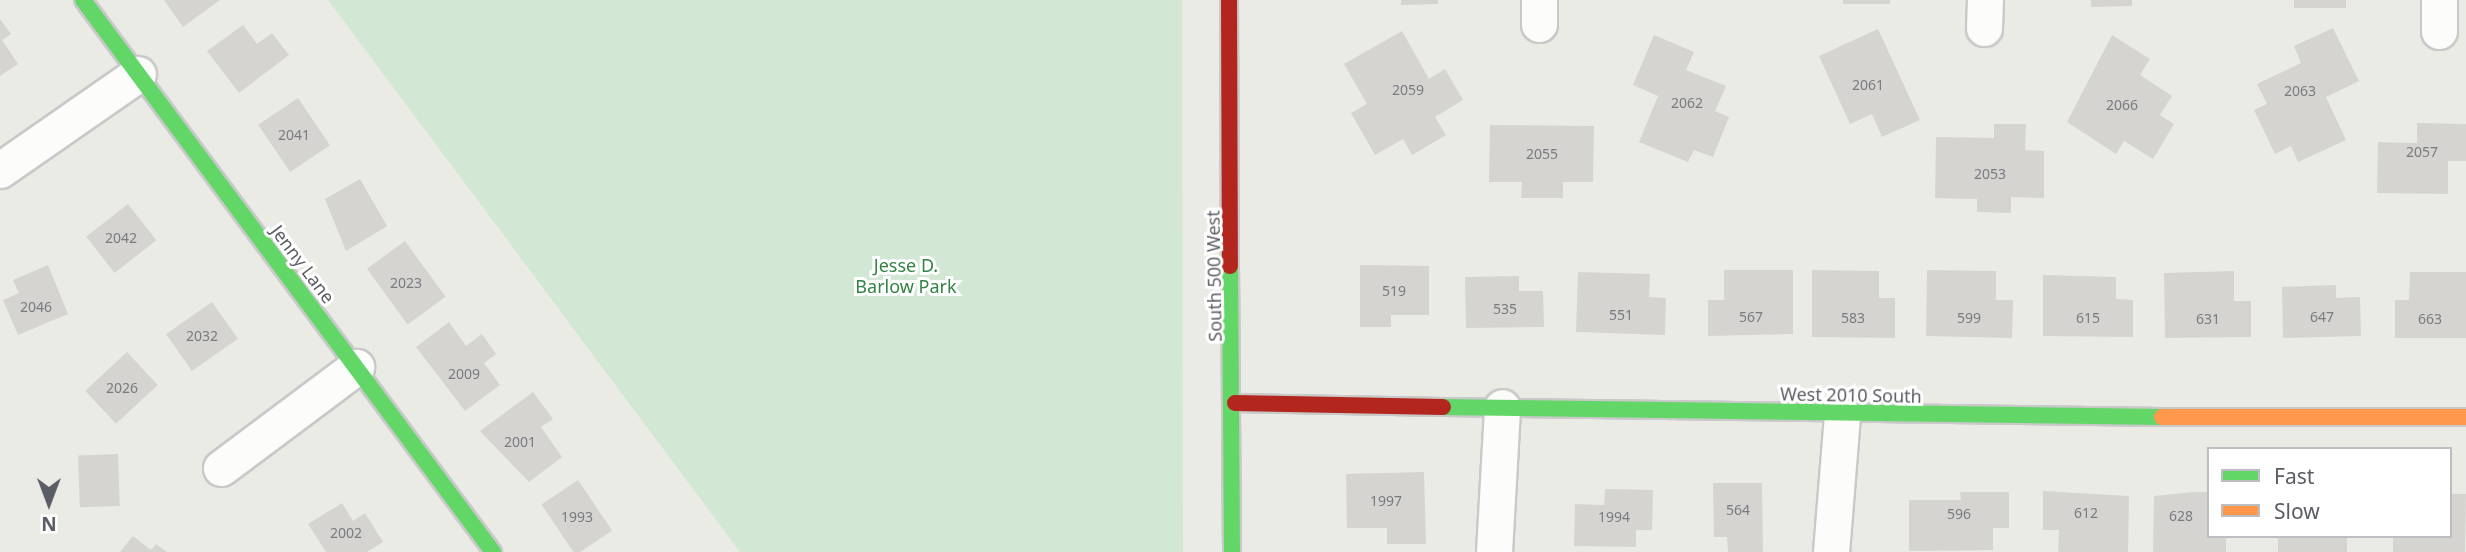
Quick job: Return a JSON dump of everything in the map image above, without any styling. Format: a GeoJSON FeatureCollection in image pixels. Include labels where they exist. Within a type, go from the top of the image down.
{"type":"FeatureCollection","features":[{"type":"Feature","properties":{"kind":"street","name":"Jenny Lane"},"geometry":{"type":"LineString","coordinates":[[83,0],[493,552]]}},
{"type":"Feature","properties":{"kind":"street","name":"South 500 West"},"geometry":{"type":"LineString","coordinates":[[1229,0],[1235,402],[1232,552]]}},
{"type":"Feature","properties":{"kind":"street"},"geometry":{"type":"LineString","coordinates":[[0,170],[138,74]]}},
{"type":"Feature","properties":{"kind":"street"},"geometry":{"type":"LineString","coordinates":[[221,468],[356,367]]}},
{"type":"Feature","properties":{"kind":"street","name":"West 2010 South"},"geometry":{"type":"LineString","coordinates":[[1235,402],[1842,415],[2466,417]]}},
{"type":"Feature","properties":{"kind":"street"},"geometry":{"type":"LineString","coordinates":[[1493,552],[1502,407]]}},
{"type":"Feature","properties":{"kind":"street"},"geometry":{"type":"LineString","coordinates":[[1830,552],[1842,415]]}},
{"type":"Feature","properties":{"kind":"green space","name":"Jesse D. Barlow Park"},"geometry":{"type":"Polygon","coordinates":[[[328,0],[1182,0],[1183,552],[740,552],[328,0]]]}},
{"type":"Feature","properties":{"kind":"building"},"geometry":{"type":"Polygon","coordinates":[[[164,0],[220,0],[183,27],[164,0]]]}},
{"type":"Feature","properties":{"kind":"building"},"geometry":{"type":"Polygon","coordinates":[[[1401,0],[1438,0],[1438,4],[1401,5],[1401,0]]]}},
{"type":"Feature","properties":{"kind":"building"},"geometry":{"type":"Polygon","coordinates":[[[1843,0],[1890,0],[1890,4],[1843,4],[1843,0]]]}},
{"type":"Feature","properties":{"kind":"building"},"geometry":{"type":"Polygon","coordinates":[[[2091,0],[2132,0],[2132,6],[2091,7],[2091,0]]]}},
{"type":"Feature","properties":{"kind":"building"},"geometry":{"type":"Polygon","coordinates":[[[2294,0],[2346,0],[2346,8],[2294,8],[2294,0]]]}},
{"type":"Feature","properties":{"kind":"building"},"geometry":{"type":"Polygon","coordinates":[[[0,19],[11,34],[2,40],[18,64],[0,76],[0,19]]]}},
{"type":"Feature","properties":{"kind":"building"},"geometry":{"type":"Polygon","coordinates":[[[243,25],[257,44],[272,33],[289,55],[239,93],[207,51],[243,25]]]}},
{"type":"Feature","properties":{"kind":"building"},"geometry":{"type":"Polygon","coordinates":[[[2333,28],[2359,81],[2326,97],[2346,140],[2298,162],[2291,146],[2275,154],[2254,110],[2267,104],[2257,84],[2301,63],[2294,46],[2333,28]]]}},
{"type":"Feature","properties":{"kind":"building"},"geometry":{"type":"Polygon","coordinates":[[[1878,29],[1920,120],[1882,137],[1872,114],[1850,124],[1819,56],[1878,29]]]}},
{"type":"Feature","properties":{"kind":"building"},"geometry":{"type":"Polygon","coordinates":[[[1402,31],[1429,79],[1445,69],[1463,100],[1435,117],[1446,135],[1412,155],[1403,139],[1375,155],[1351,113],[1367,104],[1344,64],[1402,31]]]}},
{"type":"Feature","properties":{"kind":"building"},"geometry":{"type":"Polygon","coordinates":[[[1654,35],[1694,52],[1686,70],[1726,86],[1715,111],[1729,117],[1713,157],[1694,150],[1688,162],[1639,142],[1658,96],[1633,85],[1654,35]]]}},
{"type":"Feature","properties":{"kind":"building"},"geometry":{"type":"Polygon","coordinates":[[[2112,35],[2150,59],[2140,75],[2172,96],[2160,115],[2174,124],[2153,159],[2124,141],[2116,154],[2067,122],[2112,35]]]}},
{"type":"Feature","properties":{"kind":"building"},"geometry":{"type":"Polygon","coordinates":[[[298,98],[330,145],[290,172],[258,125],[298,98]]]}},
{"type":"Feature","properties":{"kind":"building"},"geometry":{"type":"Polygon","coordinates":[[[2417,123],[2466,124],[2466,161],[2448,161],[2448,194],[2377,193],[2378,142],[2417,143],[2417,123]]]}},
{"type":"Feature","properties":{"kind":"building"},"geometry":{"type":"Polygon","coordinates":[[[1994,124],[2026,124],[2025,150],[2044,151],[2044,198],[2011,197],[2011,213],[1977,212],[1977,199],[1935,198],[1936,137],[1994,138],[1994,124]]]}},
{"type":"Feature","properties":{"kind":"building"},"geometry":{"type":"Polygon","coordinates":[[[1490,125],[1594,126],[1593,182],[1563,182],[1563,198],[1521,198],[1522,182],[1489,182],[1490,125]]]}},
{"type":"Feature","properties":{"kind":"building"},"geometry":{"type":"Polygon","coordinates":[[[360,179],[387,226],[346,251],[325,199],[360,179]]]}},
{"type":"Feature","properties":{"kind":"building"},"geometry":{"type":"Polygon","coordinates":[[[128,204],[156,240],[115,273],[86,237],[128,204]]]}},
{"type":"Feature","properties":{"kind":"building"},"geometry":{"type":"Polygon","coordinates":[[[405,241],[446,297],[408,324],[367,269],[405,241]]]}},
{"type":"Feature","properties":{"kind":"building"},"geometry":{"type":"Polygon","coordinates":[[[48,265],[68,314],[18,335],[3,300],[19,293],[13,280],[48,265]]]}},
{"type":"Feature","properties":{"kind":"building"},"geometry":{"type":"Polygon","coordinates":[[[1360,265],[1429,266],[1429,315],[1391,315],[1391,327],[1360,327],[1360,265]]]}},
{"type":"Feature","properties":{"kind":"building"},"geometry":{"type":"Polygon","coordinates":[[[1724,270],[1793,270],[1793,334],[1708,336],[1708,300],[1724,300],[1724,270]]]}},
{"type":"Feature","properties":{"kind":"building"},"geometry":{"type":"Polygon","coordinates":[[[1812,270],[1879,271],[1879,298],[1895,298],[1895,338],[1812,337],[1812,270]]]}},
{"type":"Feature","properties":{"kind":"building"},"geometry":{"type":"Polygon","coordinates":[[[1927,270],[1996,271],[1996,300],[2013,300],[2012,338],[1926,336],[1927,270]]]}},
{"type":"Feature","properties":{"kind":"building"},"geometry":{"type":"Polygon","coordinates":[[[2234,271],[2234,301],[2251,301],[2251,337],[2165,338],[2164,273],[2234,271]]]}},
{"type":"Feature","properties":{"kind":"building"},"geometry":{"type":"Polygon","coordinates":[[[1578,272],[1650,274],[1649,297],[1666,298],[1665,335],[1576,332],[1578,272]]]}},
{"type":"Feature","properties":{"kind":"building"},"geometry":{"type":"Polygon","coordinates":[[[2410,272],[2466,272],[2466,338],[2395,338],[2395,300],[2409,300],[2410,272]]]}},
{"type":"Feature","properties":{"kind":"building"},"geometry":{"type":"Polygon","coordinates":[[[2043,275],[2116,277],[2116,299],[2133,300],[2133,337],[2043,336],[2043,275]]]}},
{"type":"Feature","properties":{"kind":"building"},"geometry":{"type":"Polygon","coordinates":[[[1519,276],[1519,291],[1543,291],[1544,327],[1466,328],[1465,277],[1519,276]]]}},
{"type":"Feature","properties":{"kind":"building"},"geometry":{"type":"Polygon","coordinates":[[[2336,285],[2336,298],[2360,297],[2361,336],[2283,338],[2282,287],[2336,285]]]}},
{"type":"Feature","properties":{"kind":"building"},"geometry":{"type":"Polygon","coordinates":[[[212,302],[238,339],[192,371],[166,334],[212,302]]]}},
{"type":"Feature","properties":{"kind":"building"},"geometry":{"type":"Polygon","coordinates":[[[449,322],[466,346],[482,334],[496,354],[484,363],[500,385],[465,411],[416,347],[449,322]]]}},
{"type":"Feature","properties":{"kind":"building"},"geometry":{"type":"Polygon","coordinates":[[[127,352],[158,385],[116,424],[85,391],[127,352]]]}},
{"type":"Feature","properties":{"kind":"building"},"geometry":{"type":"Polygon","coordinates":[[[533,392],[553,419],[541,427],[562,457],[529,482],[480,431],[533,392]]]}},
{"type":"Feature","properties":{"kind":"building"},"geometry":{"type":"Polygon","coordinates":[[[118,454],[120,506],[80,507],[78,455],[118,454]]]}},
{"type":"Feature","properties":{"kind":"building"},"geometry":{"type":"Polygon","coordinates":[[[1424,472],[1426,544],[1387,544],[1387,528],[1347,528],[1346,474],[1424,472]]]}},
{"type":"Feature","properties":{"kind":"building"},"geometry":{"type":"Polygon","coordinates":[[[578,480],[612,531],[580,552],[573,552],[542,505],[578,480]]]}},
{"type":"Feature","properties":{"kind":"building"},"geometry":{"type":"Polygon","coordinates":[[[1713,483],[1762,483],[1763,552],[1728,552],[1727,537],[1714,537],[1713,483]]]}},
{"type":"Feature","properties":{"kind":"building"},"geometry":{"type":"Polygon","coordinates":[[[1605,489],[1653,490],[1652,530],[1636,530],[1636,547],[1574,546],[1575,504],[1604,505],[1605,489]]]}},
{"type":"Feature","properties":{"kind":"building"},"geometry":{"type":"Polygon","coordinates":[[[2043,491],[2129,496],[2128,552],[2058,552],[2059,530],[2043,530],[2043,491]]]}},
{"type":"Feature","properties":{"kind":"building"},"geometry":{"type":"Polygon","coordinates":[[[1960,492],[2009,492],[2009,528],[1993,528],[1993,550],[1909,551],[1909,500],[1961,500],[1960,492]]]}},
{"type":"Feature","properties":{"kind":"building"},"geometry":{"type":"Polygon","coordinates":[[[2207,492],[2207,538],[2226,538],[2226,552],[2153,552],[2154,496],[2207,492]]]}},
{"type":"Feature","properties":{"kind":"building"},"geometry":{"type":"Polygon","coordinates":[[[2452,494],[2466,494],[2465,552],[2393,552],[2393,538],[2452,538],[2452,494]]]}},
{"type":"Feature","properties":{"kind":"building"},"geometry":{"type":"Polygon","coordinates":[[[342,503],[353,521],[365,513],[383,542],[367,552],[326,552],[308,524],[342,503]]]}},
{"type":"Feature","properties":{"kind":"building"},"geometry":{"type":"Polygon","coordinates":[[[133,536],[151,550],[156,544],[167,552],[120,552],[133,536]]]}},
{"type":"Feature","properties":{"kind":"building"},"geometry":{"type":"Polygon","coordinates":[[[2278,538],[2347,538],[2347,552],[2278,552],[2278,538]]]}},
{"type":"Feature","properties":{"kind":"traffic: fast"},"geometry":{"type":"LineString","coordinates":[[83,0],[493,552]]}},
{"type":"Feature","properties":{"kind":"traffic: fast"},"geometry":{"type":"LineString","coordinates":[[1230,266],[1232,552]]}},
{"type":"Feature","properties":{"kind":"traffic: fast"},"geometry":{"type":"LineString","coordinates":[[1443,407],[2162,417]]}},
{"type":"Feature","properties":{"kind":"traffic: slow"},"geometry":{"type":"LineString","coordinates":[[2162,417],[2466,417]]}},
{"type":"Feature","properties":{"kind":"traffic: jam"},"geometry":{"type":"LineString","coordinates":[[1229,0],[1230,266]]}},
{"type":"Feature","properties":{"kind":"traffic: jam"},"geometry":{"type":"LineString","coordinates":[[1235,403],[1443,407]]}}]}
